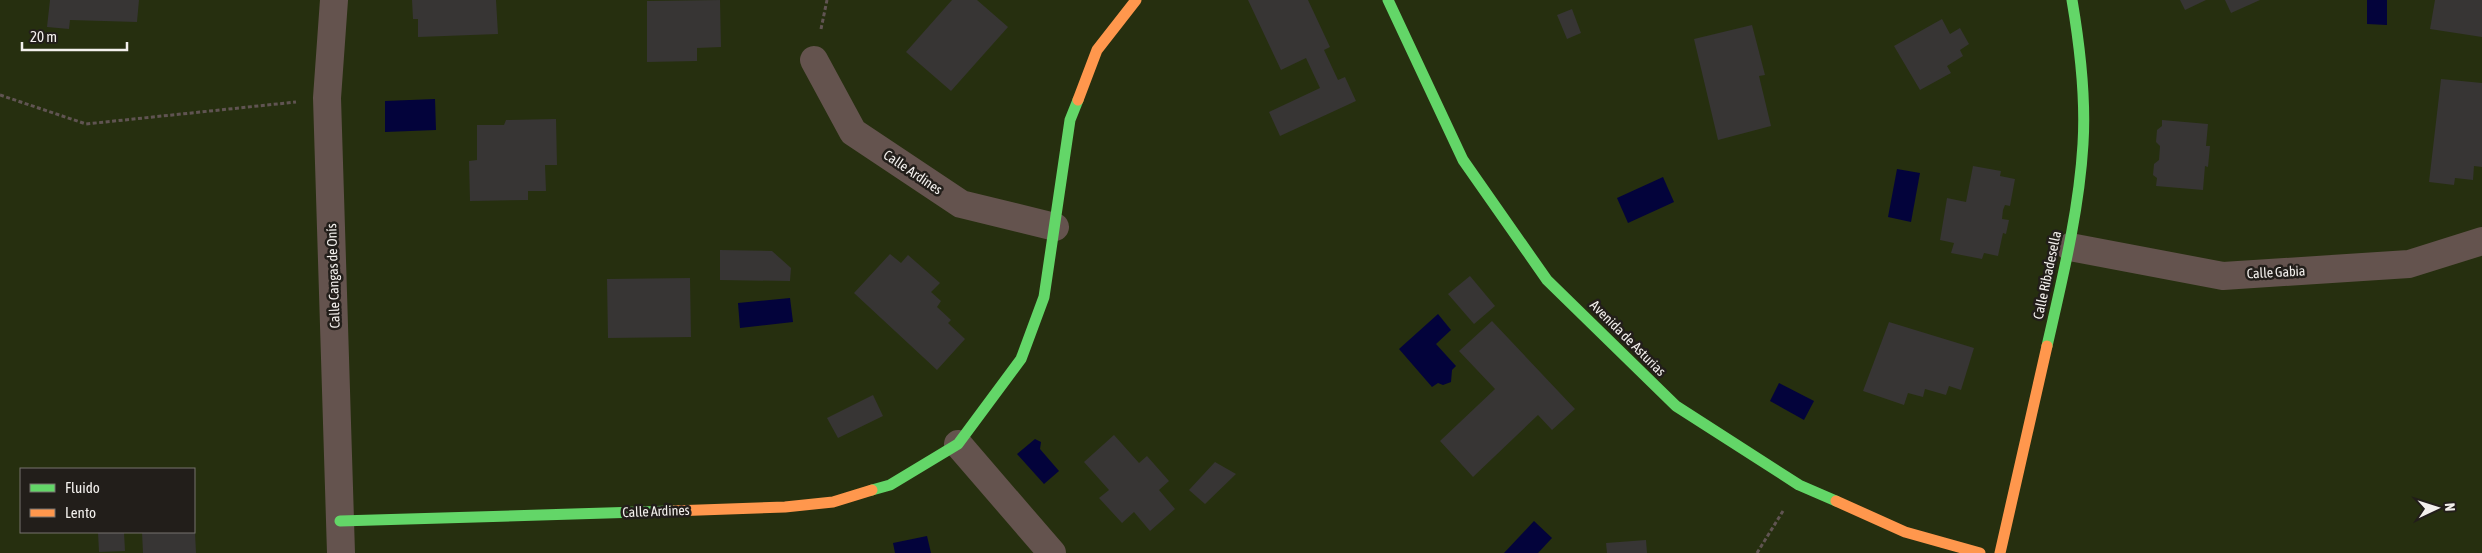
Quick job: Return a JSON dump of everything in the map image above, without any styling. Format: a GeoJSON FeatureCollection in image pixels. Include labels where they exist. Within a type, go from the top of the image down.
{"type":"FeatureCollection","features":[{"type":"Feature","properties":{"kind":"street","name":"Calle Cangas de Onís"},"geometry":{"type":"LineString","coordinates":[[334,0],[327,98],[341,553]]}},
{"type":"Feature","properties":{"kind":"street","name":"Calle Ardines"},"geometry":{"type":"LineString","coordinates":[[340,521],[786,508],[833,502],[890,485],[958,444],[1021,359],[1044,297],[1070,120],[1097,50],[1136,0]]}},
{"type":"Feature","properties":{"kind":"street","name":"Avenida de Asturias"},"geometry":{"type":"LineString","coordinates":[[1388,0],[1463,160],[1547,280],[1676,406],[1799,485],[1905,532],[1980,553]]}},
{"type":"Feature","properties":{"kind":"street","name":"Calle Ribadesella"},"geometry":{"type":"LineString","coordinates":[[2000,553],[2070,248],[2084,144],[2081,52],[2072,0]]}},
{"type":"Feature","properties":{"kind":"street","name":"Calle Ardines"},"geometry":{"type":"LineString","coordinates":[[814,60],[853,132],[960,204],[1055,227]]}},
{"type":"Feature","properties":{"kind":"street","name":"Calle Gabia"},"geometry":{"type":"LineString","coordinates":[[2070,248],[2223,276],[2409,264],[2482,241]]}},
{"type":"Feature","properties":{"kind":"street"},"geometry":{"type":"LineString","coordinates":[[958,444],[1052,553]]}},
{"type":"Feature","properties":{"kind":"path"},"geometry":{"type":"LineString","coordinates":[[0,95],[86,124],[327,98]]}},
{"type":"Feature","properties":{"kind":"path"},"geometry":{"type":"LineString","coordinates":[[1757,553],[1799,485]]}},
{"type":"Feature","properties":{"kind":"green space"},"geometry":{"type":"Polygon","coordinates":[[[0,0],[2482,0],[2482,553],[0,553],[0,0]]]}},
{"type":"Feature","properties":{"kind":"shaded area"},"geometry":{"type":"Polygon","coordinates":[[[2367,0],[2387,0],[2387,25],[2367,24],[2367,0]]]}},
{"type":"Feature","properties":{"kind":"shaded area"},"geometry":{"type":"Polygon","coordinates":[[[435,99],[436,130],[385,132],[385,101],[435,99]]]}},
{"type":"Feature","properties":{"kind":"shaded area"},"geometry":{"type":"Polygon","coordinates":[[[1897,169],[1920,173],[1911,222],[1888,217],[1897,169]]]}},
{"type":"Feature","properties":{"kind":"shaded area"},"geometry":{"type":"Polygon","coordinates":[[[1663,177],[1674,202],[1628,223],[1617,198],[1663,177]]]}},
{"type":"Feature","properties":{"kind":"shaded area"},"geometry":{"type":"Polygon","coordinates":[[[790,298],[793,322],[740,328],[738,303],[790,298]]]}},
{"type":"Feature","properties":{"kind":"shaded area"},"geometry":{"type":"Polygon","coordinates":[[[1438,314],[1451,330],[1436,344],[1456,366],[1452,370],[1451,382],[1443,385],[1438,383],[1432,387],[1399,349],[1438,314]]]}},
{"type":"Feature","properties":{"kind":"shaded area"},"geometry":{"type":"Polygon","coordinates":[[[1779,383],[1814,401],[1804,420],[1770,401],[1779,383]]]}},
{"type":"Feature","properties":{"kind":"shaded area"},"geometry":{"type":"Polygon","coordinates":[[[1035,439],[1041,442],[1040,449],[1059,471],[1044,484],[1017,454],[1035,439]]]}},
{"type":"Feature","properties":{"kind":"shaded area"},"geometry":{"type":"Polygon","coordinates":[[[1534,521],[1552,538],[1538,553],[1504,553],[1534,521]]]}},
{"type":"Feature","properties":{"kind":"shaded area"},"geometry":{"type":"Polygon","coordinates":[[[927,536],[931,553],[895,553],[893,543],[927,536]]]}},
{"type":"Feature","properties":{"kind":"building"},"geometry":{"type":"Polygon","coordinates":[[[50,0],[139,0],[137,22],[70,20],[69,29],[47,27],[50,0]]]}},
{"type":"Feature","properties":{"kind":"building"},"geometry":{"type":"Polygon","coordinates":[[[412,0],[496,0],[498,34],[418,37],[418,19],[413,19],[412,0]]]}},
{"type":"Feature","properties":{"kind":"building"},"geometry":{"type":"Polygon","coordinates":[[[720,0],[721,47],[697,48],[697,61],[647,62],[647,1],[720,0]]]}},
{"type":"Feature","properties":{"kind":"building"},"geometry":{"type":"Polygon","coordinates":[[[952,0],[977,0],[1008,27],[951,91],[906,52],[952,0]]]}},
{"type":"Feature","properties":{"kind":"building"},"geometry":{"type":"Polygon","coordinates":[[[1248,0],[1308,0],[1330,47],[1324,50],[1338,80],[1345,77],[1356,101],[1280,136],[1269,112],[1320,88],[1306,58],[1281,70],[1248,0]]]}},
{"type":"Feature","properties":{"kind":"building"},"geometry":{"type":"Polygon","coordinates":[[[2180,0],[2206,0],[2185,10],[2180,0]]]}},
{"type":"Feature","properties":{"kind":"building"},"geometry":{"type":"Polygon","coordinates":[[[2225,0],[2260,0],[2231,13],[2225,0]]]}},
{"type":"Feature","properties":{"kind":"building"},"geometry":{"type":"Polygon","coordinates":[[[2435,0],[2482,0],[2482,37],[2430,29],[2435,0]]]}},
{"type":"Feature","properties":{"kind":"building"},"geometry":{"type":"Polygon","coordinates":[[[1572,9],[1581,33],[1567,39],[1557,15],[1572,9]]]}},
{"type":"Feature","properties":{"kind":"building"},"geometry":{"type":"Polygon","coordinates":[[[1942,19],[1950,34],[1960,28],[1969,44],[1960,50],[1963,56],[1947,66],[1951,73],[1920,90],[1894,46],[1942,19]]]}},
{"type":"Feature","properties":{"kind":"building"},"geometry":{"type":"Polygon","coordinates":[[[1752,25],[1765,75],[1759,76],[1771,126],[1718,140],[1694,39],[1752,25]]]}},
{"type":"Feature","properties":{"kind":"building"},"geometry":{"type":"Polygon","coordinates":[[[2441,79],[2482,83],[2482,167],[2474,166],[2473,180],[2455,178],[2454,185],[2429,182],[2441,79]]]}},
{"type":"Feature","properties":{"kind":"building"},"geometry":{"type":"Polygon","coordinates":[[[556,119],[557,165],[545,165],[546,191],[528,191],[528,200],[470,201],[469,161],[477,160],[477,125],[504,125],[506,120],[556,119]]]}},
{"type":"Feature","properties":{"kind":"building"},"geometry":{"type":"Polygon","coordinates":[[[2162,120],[2208,124],[2206,146],[2210,146],[2208,167],[2205,166],[2203,190],[2156,186],[2157,178],[2153,175],[2154,164],[2159,160],[2160,146],[2156,142],[2157,130],[2162,126],[2162,120]]]}},
{"type":"Feature","properties":{"kind":"building"},"geometry":{"type":"Polygon","coordinates":[[[1973,166],[2001,171],[2000,176],[2015,179],[2010,206],[2005,205],[2003,210],[2002,219],[2009,220],[2006,234],[2003,233],[1998,256],[1984,253],[1982,259],[1951,253],[1954,243],[1940,240],[1947,198],[1966,202],[1973,166]]]}},
{"type":"Feature","properties":{"kind":"building"},"geometry":{"type":"Polygon","coordinates":[[[720,250],[772,251],[791,268],[790,281],[720,280],[720,250]]]}},
{"type":"Feature","properties":{"kind":"building"},"geometry":{"type":"Polygon","coordinates":[[[890,254],[901,263],[908,255],[940,283],[931,292],[941,301],[937,307],[951,320],[948,323],[965,339],[937,370],[854,293],[890,254]]]}},
{"type":"Feature","properties":{"kind":"building"},"geometry":{"type":"Polygon","coordinates":[[[1470,276],[1495,306],[1474,324],[1448,294],[1470,276]]]}},
{"type":"Feature","properties":{"kind":"building"},"geometry":{"type":"Polygon","coordinates":[[[690,278],[691,337],[608,338],[607,279],[690,278]]]}},
{"type":"Feature","properties":{"kind":"building"},"geometry":{"type":"Polygon","coordinates":[[[1492,321],[1575,409],[1552,430],[1538,415],[1473,477],[1440,441],[1495,389],[1459,351],[1492,321]]]}},
{"type":"Feature","properties":{"kind":"building"},"geometry":{"type":"Polygon","coordinates":[[[1889,322],[1974,348],[1961,390],[1949,386],[1946,395],[1925,389],[1923,397],[1908,393],[1904,405],[1863,391],[1889,322]]]}},
{"type":"Feature","properties":{"kind":"building"},"geometry":{"type":"Polygon","coordinates":[[[873,395],[883,416],[838,438],[827,418],[873,395]]]}},
{"type":"Feature","properties":{"kind":"building"},"geometry":{"type":"Polygon","coordinates":[[[1114,435],[1139,463],[1147,456],[1169,481],[1159,490],[1175,509],[1150,531],[1134,512],[1122,523],[1099,498],[1109,490],[1084,462],[1114,435]]]}},
{"type":"Feature","properties":{"kind":"building"},"geometry":{"type":"Polygon","coordinates":[[[1215,462],[1236,474],[1205,504],[1189,490],[1215,462]]]}},
{"type":"Feature","properties":{"kind":"building"},"geometry":{"type":"Polygon","coordinates":[[[195,532],[196,553],[143,553],[142,533],[195,532]]]}},
{"type":"Feature","properties":{"kind":"building"},"geometry":{"type":"Polygon","coordinates":[[[98,533],[124,533],[125,551],[99,552],[98,533]]]}},
{"type":"Feature","properties":{"kind":"building"},"geometry":{"type":"Polygon","coordinates":[[[1646,540],[1647,553],[1607,553],[1606,543],[1646,540]]]}},
{"type":"Feature","properties":{"kind":"traffic: fast"},"geometry":{"type":"LineString","coordinates":[[1388,0],[1463,160],[1547,280],[1676,406],[1799,485],[1836,501]]}},
{"type":"Feature","properties":{"kind":"traffic: fast"},"geometry":{"type":"LineString","coordinates":[[2047,346],[2074,220],[2083,144],[2082,72],[2072,0]]}},
{"type":"Feature","properties":{"kind":"traffic: fast"},"geometry":{"type":"LineString","coordinates":[[872,490],[890,485],[958,444],[1021,359],[1044,297],[1070,120],[1078,100]]}},
{"type":"Feature","properties":{"kind":"traffic: fast"},"geometry":{"type":"LineString","coordinates":[[340,521],[672,511]]}},
{"type":"Feature","properties":{"kind":"traffic: slow"},"geometry":{"type":"LineString","coordinates":[[1078,100],[1097,50],[1136,0]]}},
{"type":"Feature","properties":{"kind":"traffic: slow"},"geometry":{"type":"LineString","coordinates":[[2000,553],[2047,346]]}},
{"type":"Feature","properties":{"kind":"traffic: slow"},"geometry":{"type":"LineString","coordinates":[[672,511],[785,507],[833,502],[872,490]]}},
{"type":"Feature","properties":{"kind":"traffic: slow"},"geometry":{"type":"LineString","coordinates":[[1836,501],[1905,532],[1980,553]]}}]}
